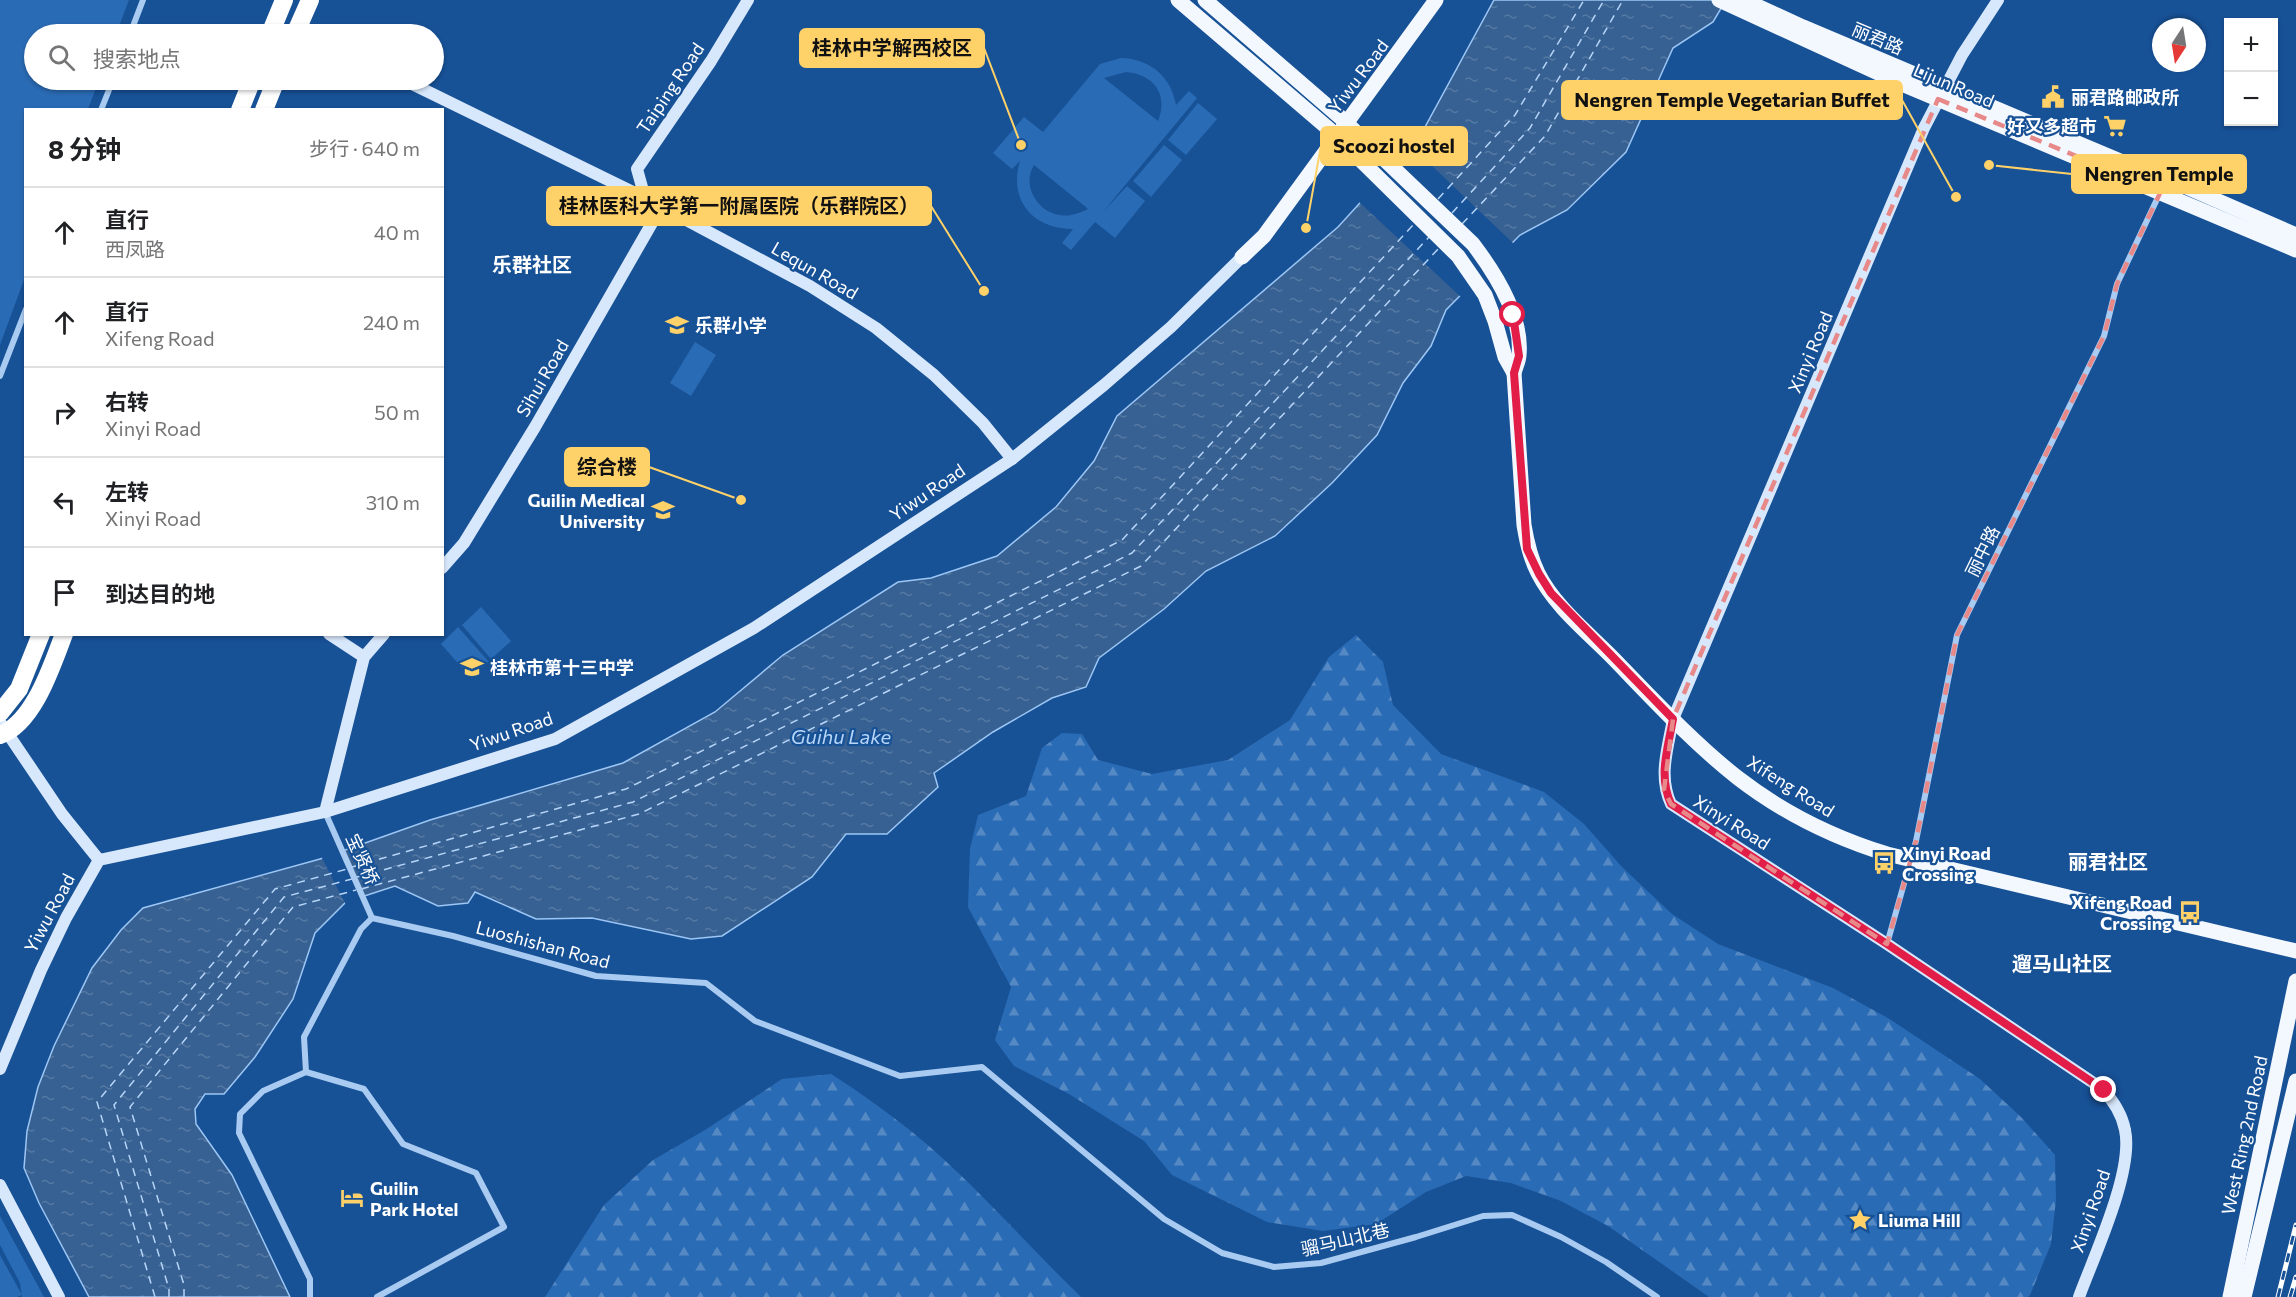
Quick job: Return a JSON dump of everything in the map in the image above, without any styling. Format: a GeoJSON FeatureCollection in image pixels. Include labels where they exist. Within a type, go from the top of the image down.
{"type":"FeatureCollection","features":[{"type":"Feature","properties":{"kind":"highway"},"geometry":{"type":"LineString","coordinates":[[274,24],[284,0]]}},
{"type":"Feature","properties":{"kind":"highway"},"geometry":{"type":"LineString","coordinates":[[300,24],[310,0]]}},
{"type":"Feature","properties":{"kind":"highway"},"geometry":{"type":"LineString","coordinates":[[241,108],[248,90]]}},
{"type":"Feature","properties":{"kind":"highway"},"geometry":{"type":"LineString","coordinates":[[265,108],[272,90]]}},
{"type":"Feature","properties":{"kind":"highway"},"geometry":{"type":"LineString","coordinates":[[0,713],[19,689],[40,636]]}},
{"type":"Feature","properties":{"kind":"highway"},"geometry":{"type":"LineString","coordinates":[[2,730],[21,720],[35,700],[63,636]]}},
{"type":"Feature","properties":{"kind":"main road"},"geometry":{"type":"LineString","coordinates":[[1178,0],[1333,134],[1458,256],[1485,295],[1505,357],[1514,373]]}},
{"type":"Feature","properties":{"kind":"main road"},"geometry":{"type":"LineString","coordinates":[[1205,0],[1343,120],[1473,244],[1501,287],[1513,315],[1518,336],[1519,356],[1514,373]]}},
{"type":"Feature","properties":{"kind":"main road","name":"Yiwu Road"},"geometry":{"type":"LineString","coordinates":[[1242,257],[1264,236],[1425,0]]}},
{"type":"Feature","properties":{"kind":"main road","name":"Yiwu Road"},"geometry":{"type":"LineString","coordinates":[[1343,120],[1436,0]]}},
{"type":"Feature","properties":{"kind":"main road","name":"Lijun Road"},"geometry":{"type":"LineString","coordinates":[[1732,2],[2296,250]]}},
{"type":"Feature","properties":{"kind":"main road"},"geometry":{"type":"LineString","coordinates":[[1942,93],[2168,179],[2296,235]]}},
{"type":"Feature","properties":{"kind":"main road","name":"Xifeng Road"},"geometry":{"type":"LineString","coordinates":[[1514,373],[1524,525],[1527,549],[1539,574],[1551,593],[1580,624],[1673,719],[1738,778],[1780,806],[1855,844],[1911,860],[2296,951]]}},
{"type":"Feature","properties":{"kind":"main road","name":"West Ring 2nd Road"},"geometry":{"type":"LineString","coordinates":[[2230,1297],[2296,981]]}},
{"type":"Feature","properties":{"kind":"main road","name":"West Ring 2nd Road"},"geometry":{"type":"LineString","coordinates":[[2244,1297],[2296,1082]]}},
{"type":"Feature","properties":{"kind":"street"},"geometry":{"type":"LineString","coordinates":[[134,24],[143,0]]}},
{"type":"Feature","properties":{"kind":"street","name":"Taiping Road"},"geometry":{"type":"LineString","coordinates":[[645,198],[637,170],[711,61],[748,0]]}},
{"type":"Feature","properties":{"kind":"street","name":"Xinyi Road"},"geometry":{"type":"LineString","coordinates":[[1998,0],[1962,55],[1924,128],[1673,719],[1664,769],[1664,790],[1671,804],[1887,944],[2104,1090],[2119,1109],[2126,1132],[2126,1159],[2120,1187],[2079,1297]]}},
{"type":"Feature","properties":{"kind":"street"},"geometry":{"type":"LineString","coordinates":[[102,108],[109,90]]}},
{"type":"Feature","properties":{"kind":"street","name":"Lequn Road"},"geometry":{"type":"LineString","coordinates":[[424,90],[645,198],[810,286],[876,328],[934,375],[983,423],[1012,459]]}},
{"type":"Feature","properties":{"kind":"street","name":"丽中路"},"geometry":{"type":"LineString","coordinates":[[1887,944],[1911,860],[1957,635],[2104,336],[2117,284],[2161,191]]}},
{"type":"Feature","properties":{"kind":"street","name":"Sihui Road"},"geometry":{"type":"LineString","coordinates":[[444,566],[464,543],[529,436],[652,223],[645,198]]}},
{"type":"Feature","properties":{"kind":"street","name":"Yiwu Road"},"geometry":{"type":"LineString","coordinates":[[0,1069],[45,960],[99,860],[326,812],[555,739],[754,628],[1012,459],[1171,327],[1242,257]]}},
{"type":"Feature","properties":{"kind":"street"},"geometry":{"type":"LineString","coordinates":[[0,376],[24,314]]}},
{"type":"Feature","properties":{"kind":"street"},"geometry":{"type":"LineString","coordinates":[[332,636],[364,657]]}},
{"type":"Feature","properties":{"kind":"street"},"geometry":{"type":"LineString","coordinates":[[326,812],[364,657],[382,636]]}},
{"type":"Feature","properties":{"kind":"street"},"geometry":{"type":"LineString","coordinates":[[2,730],[62,814],[99,860]]}},
{"type":"Feature","properties":{"kind":"street","name":"宝贤桥"},"geometry":{"type":"LineString","coordinates":[[326,812],[372,918]]}},
{"type":"Feature","properties":{"kind":"street"},"geometry":{"type":"LineString","coordinates":[[306,1072],[304,1037],[361,929],[372,918]]}},
{"type":"Feature","properties":{"kind":"street","name":"Luoshishan Road"},"geometry":{"type":"LineString","coordinates":[[372,918],[453,936],[596,976],[706,982],[755,1021],[900,1076]]}},
{"type":"Feature","properties":{"kind":"street","name":"骝马山北巷"},"geometry":{"type":"LineString","coordinates":[[900,1076],[982,1067],[1164,1219],[1222,1253],[1274,1267],[1321,1263],[1416,1238],[1483,1216],[1512,1215],[1561,1237],[1606,1262],[1657,1297]]}},
{"type":"Feature","properties":{"kind":"street"},"geometry":{"type":"LineString","coordinates":[[310,1297],[310,1279],[239,1133],[240,1114],[263,1091],[306,1072],[364,1089],[403,1144],[476,1173],[504,1227],[377,1297]]}},
{"type":"Feature","properties":{"kind":"street"},"geometry":{"type":"LineString","coordinates":[[0,1185],[59,1297]]}},
{"type":"Feature","properties":{"kind":"highlighted area"},"geometry":{"type":"Polygon","coordinates":[[[1938,99],[2161,191],[2117,284],[2104,336],[1957,635],[1916,841],[1887,944],[1671,804],[1664,790],[1673,719],[1938,99]]]}},
{"type":"Feature","properties":{"kind":"green space"},"geometry":{"type":"Polygon","coordinates":[[[0,0],[129,0],[120,24],[24,24],[24,90],[95,90],[88,108],[24,108],[24,280],[0,345],[0,0]]]}},
{"type":"Feature","properties":{"kind":"green space"},"geometry":{"type":"Polygon","coordinates":[[[1121,58],[1141,62],[1158,71],[1164,78],[1176,105],[1189,91],[1197,98],[1103,212],[1127,186],[1145,201],[1115,238],[1095,222],[1071,250],[1062,243],[1073,229],[1059,228],[1035,218],[1021,200],[1017,175],[1020,161],[1012,169],[993,153],[1024,117],[1043,132],[1100,64],[1121,58]],[[1126,72],[1104,78],[1158,121],[1161,102],[1156,87],[1144,77],[1126,72]],[[1034,165],[1029,181],[1031,189],[1034,197],[1045,209],[1052,213],[1067,215],[1088,209],[1087,208],[1034,165]]]}},
{"type":"Feature","properties":{"kind":"green space"},"geometry":{"type":"Polygon","coordinates":[[[1198,103],[1217,119],[1186,155],[1168,140],[1198,103]]]}},
{"type":"Feature","properties":{"kind":"green space"},"geometry":{"type":"Polygon","coordinates":[[[1164,145],[1182,160],[1151,197],[1133,181],[1164,145]]]}},
{"type":"Feature","properties":{"kind":"green space"},"geometry":{"type":"Polygon","coordinates":[[[695,342],[716,355],[691,396],[670,383],[695,342]]]}},
{"type":"Feature","properties":{"kind":"green space"},"geometry":{"type":"Polygon","coordinates":[[[481,607],[511,641],[491,659],[462,625],[481,607]]]}},
{"type":"Feature","properties":{"kind":"green space"},"geometry":{"type":"Polygon","coordinates":[[[458,627],[489,662],[470,677],[441,644],[458,627]]]}},
{"type":"Feature","properties":{"kind":"green space"},"geometry":{"type":"Polygon","coordinates":[[[1356,635],[1383,662],[1393,705],[1441,754],[1544,792],[1584,824],[1622,867],[1672,914],[1718,944],[1833,988],[1888,1018],[1980,1079],[2021,1117],[2055,1155],[2056,1200],[2051,1244],[2030,1295],[2028,1297],[1709,1297],[1608,1226],[1561,1201],[1511,1183],[1466,1176],[1426,1192],[1376,1224],[1323,1231],[1267,1222],[1172,1175],[1144,1141],[1069,1094],[1014,1066],[995,1040],[1011,987],[968,907],[970,849],[978,815],[1026,796],[1042,748],[1062,733],[1082,734],[1098,760],[1152,774],[1228,760],[1290,720],[1329,657],[1356,635]]]}},
{"type":"Feature","properties":{"kind":"green space"},"geometry":{"type":"Polygon","coordinates":[[[831,1074],[886,1112],[939,1155],[1081,1297],[545,1297],[604,1205],[653,1160],[705,1130],[782,1079],[831,1074]]]}},
{"type":"Feature","properties":{"kind":"green space"},"geometry":{"type":"Polygon","coordinates":[[[0,1216],[44,1297],[22,1297],[20,1283],[0,1245],[0,1216]]]}},
{"type":"Feature","properties":{"kind":"green space"},"geometry":{"type":"Polygon","coordinates":[[[0,1255],[22,1295],[0,1297],[0,1255]]]}},
{"type":"Feature","properties":{"kind":"water","name":"Guihu Lake"},"geometry":{"type":"Polygon","coordinates":[[[1494,0],[1726,0],[1713,22],[1673,48],[1626,152],[1567,210],[1520,235],[1446,310],[1431,346],[1403,383],[1377,435],[1332,483],[1275,536],[1206,571],[1164,609],[1099,658],[1086,687],[1052,698],[993,732],[934,773],[938,787],[887,834],[846,834],[812,877],[722,936],[691,939],[592,918],[536,919],[475,892],[468,903],[438,906],[395,886],[346,902],[315,933],[293,999],[255,1057],[224,1094],[205,1094],[195,1109],[196,1124],[232,1175],[290,1297],[89,1297],[39,1203],[24,1168],[27,1131],[38,1087],[54,1046],[92,968],[121,930],[143,908],[320,859],[430,820],[623,763],[715,712],[783,655],[898,582],[931,578],[997,556],[1056,507],[1094,461],[1117,416],[1338,227],[1419,138],[1494,0]]]}},
{"type":"Feature","properties":{"kind":"pier"},"geometry":{"type":"Polygon","coordinates":[[[1409,144],[1515,245],[1462,298],[1358,201],[1409,144]]]}},
{"type":"Feature","properties":{"kind":"pier"},"geometry":{"type":"Polygon","coordinates":[[[344,848],[366,899],[346,905],[321,856],[344,848]]]}},
{"type":"Feature","properties":{"kind":"ferry route"},"geometry":{"type":"LineString","coordinates":[[1438,199],[1515,115],[1584,0]]}},
{"type":"Feature","properties":{"kind":"ferry route"},"geometry":{"type":"LineString","coordinates":[[1452,213],[1530,128],[1604,0]]}},
{"type":"Feature","properties":{"kind":"ferry route"},"geometry":{"type":"LineString","coordinates":[[1462,224],[1545,136],[1623,0]]}},
{"type":"Feature","properties":{"kind":"ferry route"},"geometry":{"type":"LineString","coordinates":[[352,867],[626,789],[1122,540],[1414,224]]}},
{"type":"Feature","properties":{"kind":"ferry route"},"geometry":{"type":"LineString","coordinates":[[357,877],[633,802],[1132,553],[1430,236]]}},
{"type":"Feature","properties":{"kind":"ferry route"},"geometry":{"type":"LineString","coordinates":[[361,889],[639,814],[1141,566],[1440,247]]}},
{"type":"Feature","properties":{"kind":"ferry route"},"geometry":{"type":"LineString","coordinates":[[155,1297],[97,1102],[275,889],[347,869]]}},
{"type":"Feature","properties":{"kind":"ferry route"},"geometry":{"type":"LineString","coordinates":[[169,1297],[169,1289],[114,1105],[284,897],[352,879]]}},
{"type":"Feature","properties":{"kind":"ferry route"},"geometry":{"type":"LineString","coordinates":[[184,1297],[184,1285],[130,1107],[293,907],[356,890]]}},
{"type":"Feature","properties":{"kind":"railway"},"geometry":{"type":"LineString","coordinates":[[2278,1297],[2296,1225]]}},
{"type":"Feature","properties":{"kind":"railway"},"geometry":{"type":"LineString","coordinates":[[2290,1297],[2296,1277]]}},
{"type":"Feature","properties":{"kind":"place","name":"丽君路邮政所"},"geometry":{"type":"Point","coordinates":[2053,97]}},
{"type":"Feature","properties":{"kind":"place","name":"好又多超市"},"geometry":{"type":"Point","coordinates":[2115,126]}},
{"type":"Feature","properties":{"kind":"place","name":"桂林中学解西校区"},"geometry":{"type":"Point","coordinates":[1021,145]}},
{"type":"Feature","properties":{"kind":"place","name":"Nengren Temple"},"geometry":{"type":"Point","coordinates":[1989,165]}},
{"type":"Feature","properties":{"kind":"place","name":"Nengren Temple Vegetarian Buffet"},"geometry":{"type":"Point","coordinates":[1956,197]}},
{"type":"Feature","properties":{"kind":"place","name":"Scoozi hostel"},"geometry":{"type":"Point","coordinates":[1306,228]}},
{"type":"Feature","properties":{"kind":"place","name":"桂林医科大学第一附属医院（乐群院区）"},"geometry":{"type":"Point","coordinates":[984,291]}},
{"type":"Feature","properties":{"kind":"place","name":"乐群小学"},"geometry":{"type":"Point","coordinates":[677,325]}},
{"type":"Feature","properties":{"kind":"place","name":"综合楼"},"geometry":{"type":"Point","coordinates":[741,500]}},
{"type":"Feature","properties":{"kind":"place","name":"Guilin Medical University"},"geometry":{"type":"Point","coordinates":[663,510]}},
{"type":"Feature","properties":{"kind":"place","name":"桂林市第十三中学"},"geometry":{"type":"Point","coordinates":[472,667]}},
{"type":"Feature","properties":{"kind":"place","name":"Xinyi Road Crossing"},"geometry":{"type":"Point","coordinates":[1884,863]}},
{"type":"Feature","properties":{"kind":"place","name":"Xifeng Road Crossing"},"geometry":{"type":"Point","coordinates":[2190,912]}},
{"type":"Feature","properties":{"kind":"place","name":"Guilin Park Hotel"},"geometry":{"type":"Point","coordinates":[352,1198]}},
{"type":"Feature","properties":{"kind":"place","name":"Liuma Hill"},"geometry":{"type":"Point","coordinates":[1860,1220]}},
{"type":"Feature","properties":{"kind":"district","name":"乐群社区"},"geometry":{"type":"Point","coordinates":[532,264]}},
{"type":"Feature","properties":{"kind":"district","name":"丽君社区"},"geometry":{"type":"Point","coordinates":[2108,861]}},
{"type":"Feature","properties":{"kind":"district","name":"遛马山社区"},"geometry":{"type":"Point","coordinates":[2062,963]}},
{"type":"Feature","properties":{"kind":"route"},"geometry":{"type":"LineString","coordinates":[[1513,315],[1518,336],[1519,356],[1514,373],[1527,549],[1551,593],[1673,719],[1664,769],[1664,790],[1671,804],[1887,944],[2104,1090]]}}]}
